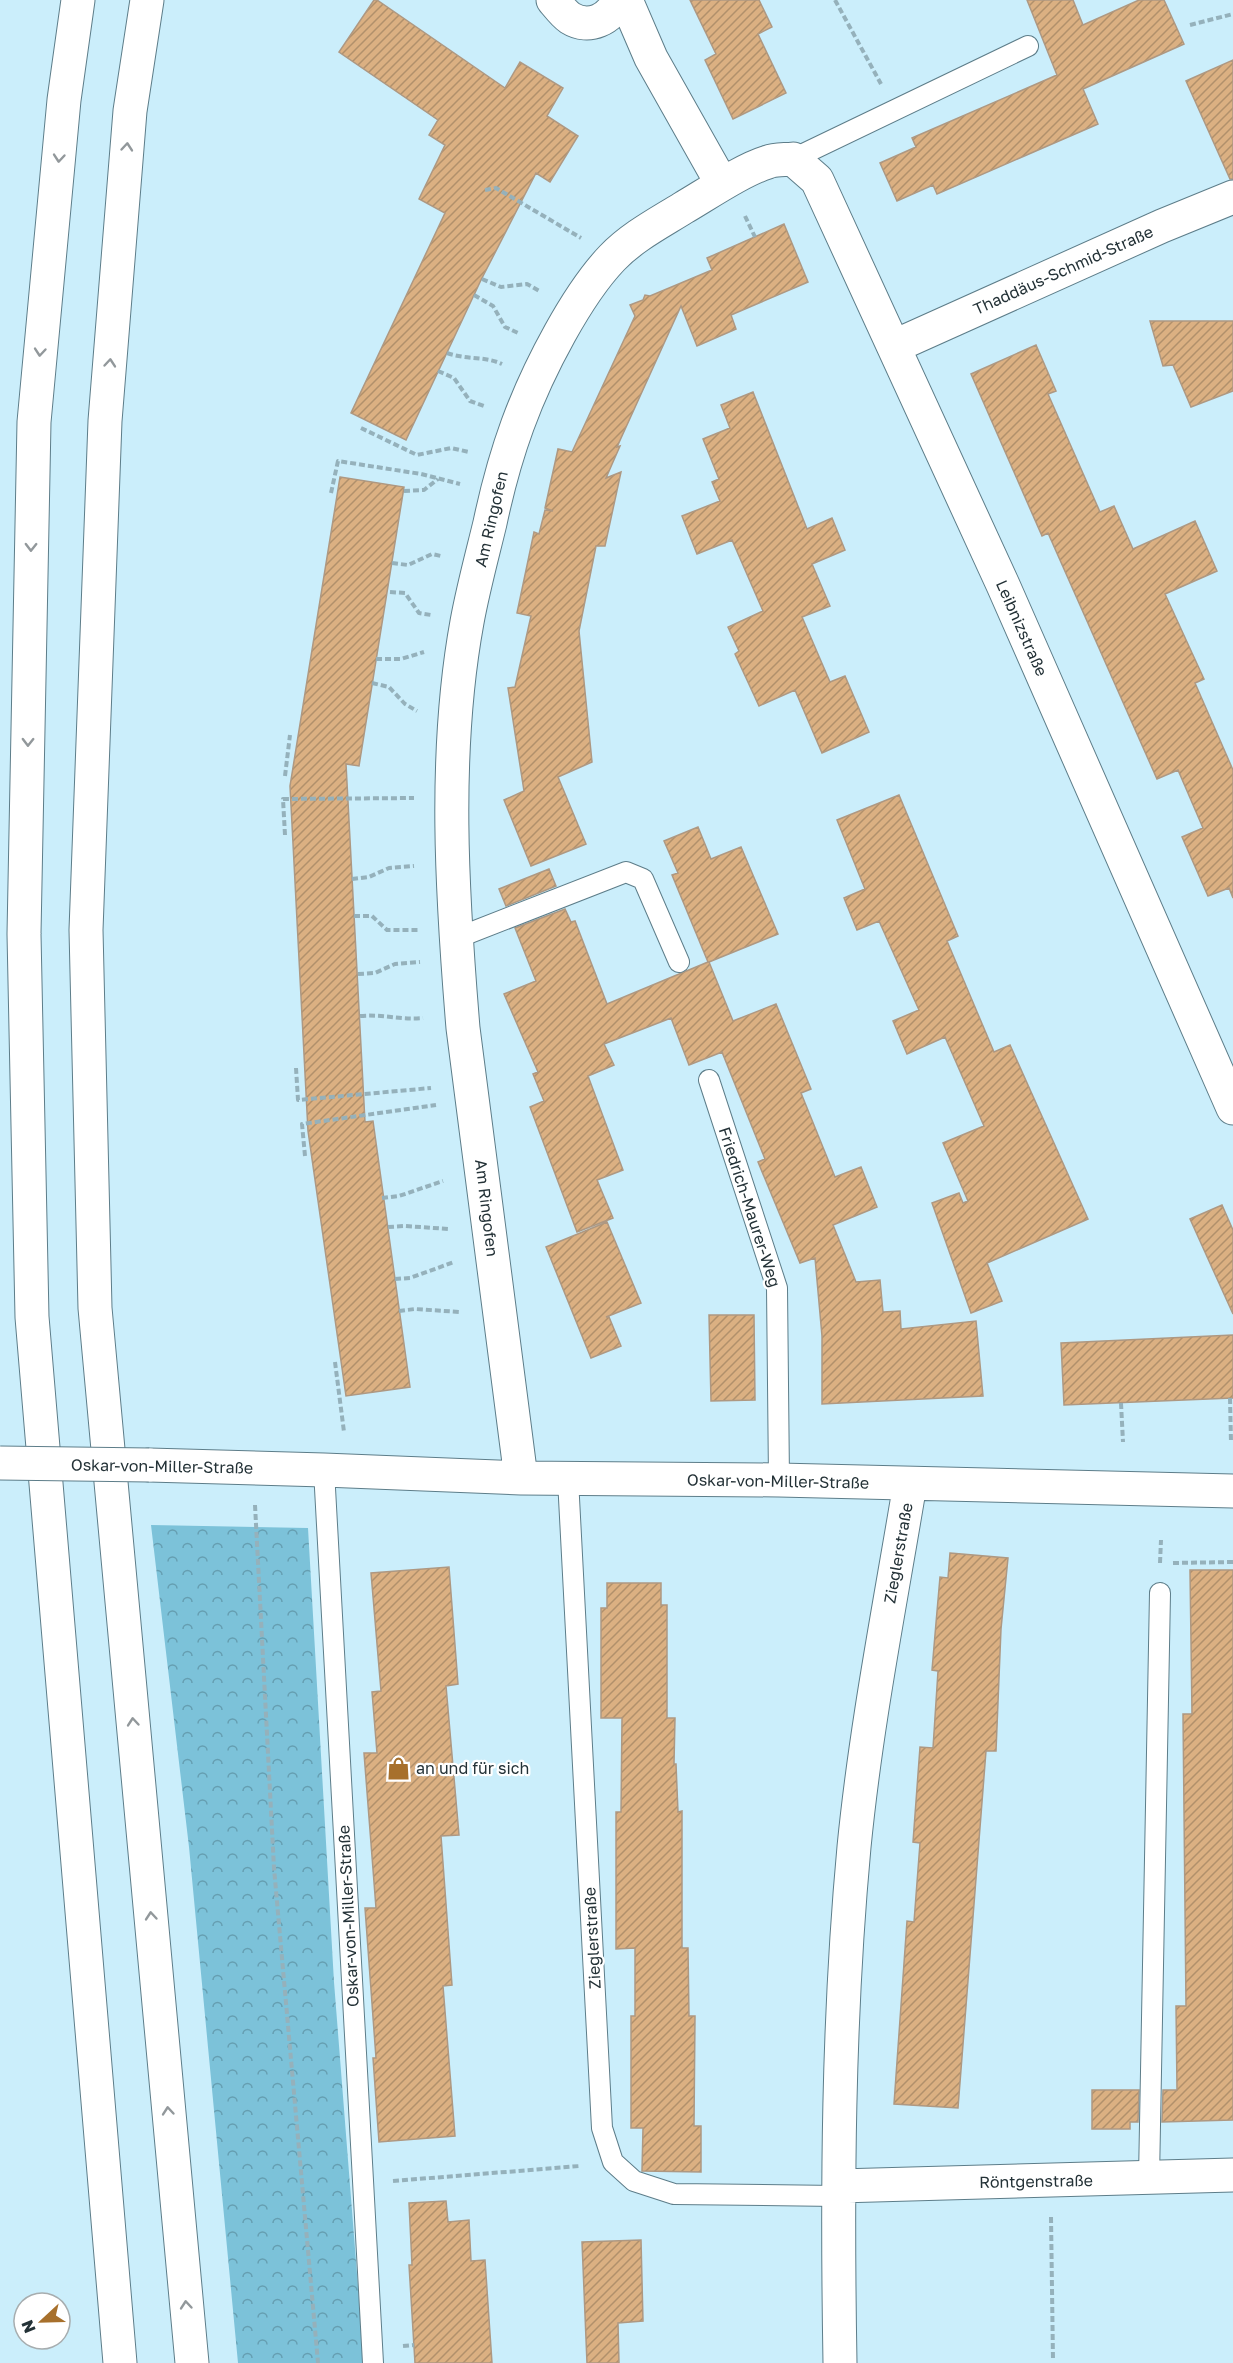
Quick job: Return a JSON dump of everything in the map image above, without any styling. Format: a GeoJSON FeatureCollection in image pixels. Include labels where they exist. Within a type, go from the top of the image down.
{"type":"FeatureCollection","features":[{"type":"Feature","properties":{"kind":"main road"},"geometry":{"type":"LineString","coordinates":[[63,0],[64,100]]}},
{"type":"Feature","properties":{"kind":"main road"},"geometry":{"type":"LineString","coordinates":[[78,0],[64,100],[34,422],[24,934],[32,1305],[120,2363]]}},
{"type":"Feature","properties":{"kind":"main road"},"geometry":{"type":"LineString","coordinates":[[147,0],[130,111],[105,421],[86,919],[95,1308],[192,2363]]}},
{"type":"Feature","properties":{"kind":"main road"},"geometry":{"type":"LineString","coordinates":[[130,111],[163,0]]}},
{"type":"Feature","properties":{"kind":"main road"},"geometry":{"type":"LineString","coordinates":[[553,0],[570,18],[651,58]]}},
{"type":"Feature","properties":{"kind":"main road"},"geometry":{"type":"LineString","coordinates":[[582,23],[603,19],[612,12],[618,0]]}},
{"type":"Feature","properties":{"kind":"main road"},"geometry":{"type":"LineString","coordinates":[[626,0],[651,58],[722,184]]}},
{"type":"Feature","properties":{"kind":"main road","name":"Am Ringofen"},"geometry":{"type":"LineString","coordinates":[[521,1478],[462,1014],[456,941],[453,797],[456,720],[467,622],[496,494],[518,421],[535,379],[583,293],[613,256],[632,241],[722,184],[768,161],[793,159]]}},
{"type":"Feature","properties":{"kind":"main road","name":"Leibnizstraße"},"geometry":{"type":"LineString","coordinates":[[793,159],[818,180],[895,346],[1008,595],[1233,1108]]}},
{"type":"Feature","properties":{"kind":"main road","name":"Thaddäus-Schmid-Straße"},"geometry":{"type":"LineString","coordinates":[[895,346],[1162,226],[1233,197]]}},
{"type":"Feature","properties":{"kind":"main road","name":"Oskar-von-Miller-Straße"},"geometry":{"type":"LineString","coordinates":[[0,1463],[336,1470],[521,1478],[779,1480],[1233,1491]]}},
{"type":"Feature","properties":{"kind":"main road","name":"Zieglerstraße"},"geometry":{"type":"LineString","coordinates":[[840,2363],[838,2191],[841,2027],[854,1846],[880,1658],[910,1484]]}},
{"type":"Feature","properties":{"kind":"main road","name":"Röntgenstraße"},"geometry":{"type":"LineString","coordinates":[[838,2191],[1051,2180],[1233,2175]]}},
{"type":"Feature","properties":{"kind":"lane"},"geometry":{"type":"LineString","coordinates":[[793,159],[1028,46]]}},
{"type":"Feature","properties":{"kind":"lane"},"geometry":{"type":"LineString","coordinates":[[456,941],[626,872],[643,879],[679,962]]}},
{"type":"Feature","properties":{"kind":"lane","name":"Friedrich-Maurer-Weg"},"geometry":{"type":"LineString","coordinates":[[709,1080],[777,1288],[779,1480]]}},
{"type":"Feature","properties":{"kind":"lane","name":"Oskar-von-Miller-Straße"},"geometry":{"type":"LineString","coordinates":[[336,1470],[362,2183],[373,2363]]}},
{"type":"Feature","properties":{"kind":"lane","name":"Zieglerstraße"},"geometry":{"type":"LineString","coordinates":[[567,1479],[602,2128],[613,2162]]}},
{"type":"Feature","properties":{"kind":"lane"},"geometry":{"type":"LineString","coordinates":[[1149,2178],[1160,1593]]}},
{"type":"Feature","properties":{"kind":"lane"},"geometry":{"type":"LineString","coordinates":[[613,2162],[634,2181],[674,2194],[838,2191]]}},
{"type":"Feature","properties":{"kind":"path"},"geometry":{"type":"LineString","coordinates":[[835,0],[894,109]]}},
{"type":"Feature","properties":{"kind":"path"},"geometry":{"type":"LineString","coordinates":[[1190,25],[1233,14]]}},
{"type":"Feature","properties":{"kind":"path"},"geometry":{"type":"LineString","coordinates":[[485,190],[496,188],[613,256]]}},
{"type":"Feature","properties":{"kind":"path"},"geometry":{"type":"LineString","coordinates":[[482,279],[501,287],[527,284],[572,311]]}},
{"type":"Feature","properties":{"kind":"path"},"geometry":{"type":"LineString","coordinates":[[474,295],[493,306],[505,327],[551,349]]}},
{"type":"Feature","properties":{"kind":"path"},"geometry":{"type":"LineString","coordinates":[[447,353],[464,359],[492,360],[535,379]]}},
{"type":"Feature","properties":{"kind":"path"},"geometry":{"type":"LineString","coordinates":[[438,371],[454,378],[470,400],[518,421]]}},
{"type":"Feature","properties":{"kind":"path"},"geometry":{"type":"LineString","coordinates":[[361,428],[417,455],[451,447],[505,462]]}},
{"type":"Feature","properties":{"kind":"path"},"geometry":{"type":"LineString","coordinates":[[331,493],[338,461],[421,474],[496,494]]}},
{"type":"Feature","properties":{"kind":"path"},"geometry":{"type":"LineString","coordinates":[[404,490],[424,490],[438,479]]}},
{"type":"Feature","properties":{"kind":"path"},"geometry":{"type":"LineString","coordinates":[[392,563],[408,566],[432,554],[480,564]]}},
{"type":"Feature","properties":{"kind":"path"},"geometry":{"type":"LineString","coordinates":[[390,591],[405,593],[419,613],[467,622]]}},
{"type":"Feature","properties":{"kind":"path"},"geometry":{"type":"LineString","coordinates":[[372,683],[389,687],[405,705],[425,716],[456,720]]}},
{"type":"Feature","properties":{"kind":"path"},"geometry":{"type":"LineString","coordinates":[[285,776],[290,735]]}},
{"type":"Feature","properties":{"kind":"path"},"geometry":{"type":"LineString","coordinates":[[285,835],[283,799],[453,797]]}},
{"type":"Feature","properties":{"kind":"path"},"geometry":{"type":"LineString","coordinates":[[352,879],[369,877],[389,868],[454,864]]}},
{"type":"Feature","properties":{"kind":"path"},"geometry":{"type":"LineString","coordinates":[[354,916],[372,916],[387,930],[407,931],[456,941]]}},
{"type":"Feature","properties":{"kind":"path"},"geometry":{"type":"LineString","coordinates":[[358,974],[375,973],[456,941]]}},
{"type":"Feature","properties":{"kind":"path"},"geometry":{"type":"LineString","coordinates":[[360,1016],[378,1015],[396,1019],[462,1014]]}},
{"type":"Feature","properties":{"kind":"path"},"geometry":{"type":"LineString","coordinates":[[296,1068],[298,1100],[472,1092]]}},
{"type":"Feature","properties":{"kind":"path"},"geometry":{"type":"LineString","coordinates":[[305,1156],[302,1124],[472,1092]]}},
{"type":"Feature","properties":{"kind":"path"},"geometry":{"type":"LineString","coordinates":[[382,1198],[399,1196],[436,1182],[483,1175]]}},
{"type":"Feature","properties":{"kind":"path"},"geometry":{"type":"LineString","coordinates":[[388,1227],[445,1229],[489,1224]]}},
{"type":"Feature","properties":{"kind":"path"},"geometry":{"type":"LineString","coordinates":[[395,1279],[410,1278],[448,1263],[493,1257]]}},
{"type":"Feature","properties":{"kind":"path"},"geometry":{"type":"LineString","coordinates":[[399,1311],[415,1309],[454,1312],[499,1307]]}},
{"type":"Feature","properties":{"kind":"path"},"geometry":{"type":"LineString","coordinates":[[334,1362],[336,1470]]}},
{"type":"Feature","properties":{"kind":"path"},"geometry":{"type":"LineString","coordinates":[[1230,1398],[1231,1442]]}},
{"type":"Feature","properties":{"kind":"path"},"geometry":{"type":"LineString","coordinates":[[1121,1403],[1123,1442]]}},
{"type":"Feature","properties":{"kind":"path"},"geometry":{"type":"LineString","coordinates":[[254,1469],[274,1868],[318,2363]]}},
{"type":"Feature","properties":{"kind":"path"},"geometry":{"type":"LineString","coordinates":[[1161,1540],[1160,1563],[1233,1562]]}},
{"type":"Feature","properties":{"kind":"path"},"geometry":{"type":"LineString","coordinates":[[362,2183],[613,2162]]}},
{"type":"Feature","properties":{"kind":"path"},"geometry":{"type":"LineString","coordinates":[[1051,2180],[1053,2360]]}},
{"type":"Feature","properties":{"kind":"green space"},"geometry":{"type":"Polygon","coordinates":[[[151,1525],[308,1528],[334,1982],[364,2363],[238,2363],[189,1847],[151,1525]]]}},
{"type":"Feature","properties":{"kind":"building"},"geometry":{"type":"Polygon","coordinates":[[[374,0],[505,88],[520,62],[563,88],[547,116],[578,136],[550,182],[536,173],[481,280],[406,440],[351,413],[445,213],[419,199],[445,145],[429,135],[438,120],[339,52],[374,0]]]}},
{"type":"Feature","properties":{"kind":"building"},"geometry":{"type":"Polygon","coordinates":[[[690,0],[759,0],[772,27],[758,34],[786,93],[733,119],[705,60],[716,54],[690,0]]]}},
{"type":"Feature","properties":{"kind":"building"},"geometry":{"type":"Polygon","coordinates":[[[1027,0],[1073,0],[1083,25],[1139,0],[1164,0],[1184,44],[1083,89],[1098,124],[937,194],[933,185],[897,201],[880,163],[916,147],[912,138],[1057,75],[1027,0]]]}},
{"type":"Feature","properties":{"kind":"building"},"geometry":{"type":"Polygon","coordinates":[[[1233,60],[1233,179],[1230,179],[1186,81],[1233,60]]]}},
{"type":"Feature","properties":{"kind":"building"},"geometry":{"type":"Polygon","coordinates":[[[784,224],[808,282],[731,315],[736,329],[697,346],[681,306],[617,447],[620,446],[606,478],[621,472],[605,546],[596,546],[579,631],[592,762],[558,777],[586,844],[531,866],[504,800],[524,791],[508,688],[515,687],[531,616],[517,613],[534,532],[539,534],[545,510],[553,511],[545,508],[558,449],[572,452],[635,316],[630,305],[643,300],[645,295],[650,296],[712,270],[707,258],[784,224]]]}},
{"type":"Feature","properties":{"kind":"building"},"geometry":{"type":"Polygon","coordinates":[[[1150,321],[1233,321],[1233,391],[1191,407],[1173,365],[1163,366],[1150,321]]]}},
{"type":"Feature","properties":{"kind":"building"},"geometry":{"type":"Polygon","coordinates":[[[1036,345],[1056,391],[1048,394],[1100,512],[1114,506],[1133,549],[1195,521],[1217,571],[1165,594],[1204,679],[1195,683],[1233,770],[1233,898],[1229,888],[1208,896],[1182,837],[1203,828],[1178,770],[1157,779],[1048,533],[1042,536],[971,374],[1036,345]]]}},
{"type":"Feature","properties":{"kind":"building"},"geometry":{"type":"Polygon","coordinates":[[[753,392],[807,529],[832,518],[845,550],[812,564],[830,606],[802,617],[830,682],[845,676],[869,732],[822,753],[795,690],[759,706],[735,654],[739,651],[728,627],[763,611],[732,540],[697,554],[682,516],[720,501],[712,482],[719,479],[703,439],[730,428],[721,405],[753,392]]]}},
{"type":"Feature","properties":{"kind":"building"},"geometry":{"type":"Polygon","coordinates":[[[340,477],[404,487],[359,766],[346,764],[365,1122],[373,1121],[410,1387],[346,1396],[308,1131],[290,786],[340,477]]]}},
{"type":"Feature","properties":{"kind":"building"},"geometry":{"type":"Polygon","coordinates":[[[899,795],[958,936],[947,941],[994,1052],[1010,1045],[1088,1219],[987,1263],[1002,1301],[971,1313],[932,1203],[959,1193],[963,1203],[968,1201],[943,1143],[984,1126],[945,1037],[907,1054],[893,1021],[919,1010],[879,921],[857,930],[844,898],[865,889],[837,820],[899,795]]]}},
{"type":"Feature","properties":{"kind":"building"},"geometry":{"type":"Polygon","coordinates":[[[698,827],[711,859],[741,847],[778,934],[709,962],[733,1021],[776,1004],[811,1089],[801,1093],[835,1177],[861,1167],[877,1207],[833,1225],[856,1282],[880,1280],[883,1312],[900,1311],[901,1329],[976,1321],[983,1396],[822,1404],[822,1336],[815,1258],[800,1263],[758,1162],[765,1159],[722,1052],[689,1065],[671,1018],[604,1044],[614,1065],[588,1076],[623,1170],[597,1180],[613,1218],[577,1232],[530,1107],[544,1101],[533,1074],[538,1072],[504,994],[536,981],[515,928],[565,909],[571,922],[575,921],[607,1004],[708,962],[672,875],[678,873],[664,841],[698,827]]]}},
{"type":"Feature","properties":{"kind":"building"},"geometry":{"type":"Polygon","coordinates":[[[549,869],[556,886],[506,906],[499,889],[549,869]]]}},
{"type":"Feature","properties":{"kind":"building"},"geometry":{"type":"Polygon","coordinates":[[[1222,1205],[1233,1230],[1233,1314],[1190,1219],[1222,1205]]]}},
{"type":"Feature","properties":{"kind":"building"},"geometry":{"type":"Polygon","coordinates":[[[607,1222],[641,1303],[606,1317],[609,1317],[621,1346],[591,1358],[546,1247],[607,1222]]]}},
{"type":"Feature","properties":{"kind":"building"},"geometry":{"type":"Polygon","coordinates":[[[709,1315],[754,1315],[755,1400],[711,1401],[709,1315]]]}},
{"type":"Feature","properties":{"kind":"building"},"geometry":{"type":"Polygon","coordinates":[[[1233,1335],[1233,1398],[1064,1405],[1061,1343],[1233,1335]]]}},
{"type":"Feature","properties":{"kind":"building"},"geometry":{"type":"Polygon","coordinates":[[[950,1553],[1008,1558],[1001,1629],[996,1751],[986,1751],[958,2108],[894,2104],[907,1921],[914,1922],[920,1843],[913,1842],[920,1747],[933,1748],[938,1671],[932,1670],[940,1577],[948,1578],[950,1553]]]}},
{"type":"Feature","properties":{"kind":"building"},"geometry":{"type":"Polygon","coordinates":[[[449,1567],[458,1684],[446,1686],[459,1835],[441,1836],[452,1985],[443,1986],[455,2136],[379,2142],[373,2058],[376,2058],[365,1908],[376,1908],[364,1753],[377,1753],[372,1692],[381,1691],[371,1573],[449,1567]]]}},
{"type":"Feature","properties":{"kind":"building"},"geometry":{"type":"Polygon","coordinates":[[[1190,1570],[1233,1570],[1233,2120],[1162,2122],[1163,2090],[1177,2090],[1176,2006],[1186,2006],[1183,1714],[1192,1714],[1190,1570]]]}},
{"type":"Feature","properties":{"kind":"building"},"geometry":{"type":"Polygon","coordinates":[[[607,1583],[661,1583],[661,1605],[667,1605],[667,1718],[675,1718],[674,1764],[676,1764],[678,1812],[682,1811],[682,1948],[688,1948],[689,2016],[695,2016],[694,2126],[701,2126],[701,2172],[642,2171],[643,2128],[631,2128],[631,2016],[635,2016],[635,1948],[616,1949],[616,1812],[621,1812],[622,1718],[601,1718],[601,1608],[607,1608],[607,1583]]]}},
{"type":"Feature","properties":{"kind":"building"},"geometry":{"type":"Polygon","coordinates":[[[1092,2090],[1139,2090],[1138,2122],[1130,2122],[1130,2129],[1092,2129],[1092,2090]]]}},
{"type":"Feature","properties":{"kind":"building"},"geometry":{"type":"Polygon","coordinates":[[[446,2201],[448,2222],[469,2220],[471,2261],[485,2260],[492,2363],[415,2363],[409,2265],[412,2265],[409,2203],[446,2201]]]}},
{"type":"Feature","properties":{"kind":"building"},"geometry":{"type":"Polygon","coordinates":[[[641,2240],[643,2321],[618,2323],[619,2363],[587,2363],[582,2242],[641,2240]]]}},
{"type":"Feature","properties":{"kind":"place","name":"an und für sich"},"geometry":{"type":"Point","coordinates":[398,1768]}}]}
